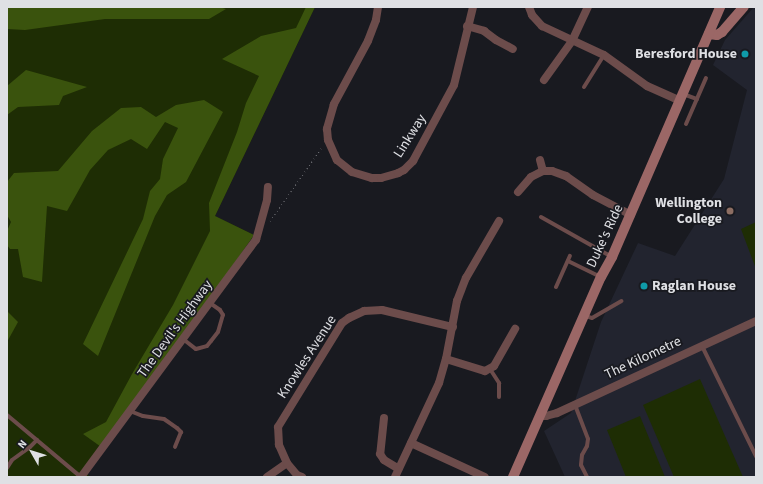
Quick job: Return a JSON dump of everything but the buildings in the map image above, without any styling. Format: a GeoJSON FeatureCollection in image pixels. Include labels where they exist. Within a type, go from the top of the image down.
{"type":"FeatureCollection","features":[{"type":"Feature","properties":{"kind":"main road","name":"Duke's Ride"},"geometry":{"type":"LineString","coordinates":[[513,477],[612,257],[720,7]]}},
{"type":"Feature","properties":{"kind":"main road"},"geometry":{"type":"LineString","coordinates":[[708,34],[717,35],[722,32],[744,7]]}},
{"type":"Feature","properties":{"kind":"street","name":"Linkway"},"geometry":{"type":"LineString","coordinates":[[378,7],[376,20],[368,41],[332,110],[327,129],[328,140],[337,160],[352,172],[372,178],[380,178],[404,170],[413,160],[454,85],[467,26],[473,7]]}},
{"type":"Feature","properties":{"kind":"street"},"geometry":{"type":"LineString","coordinates":[[529,7],[532,15],[542,26],[604,55],[647,86],[681,97]]}},
{"type":"Feature","properties":{"kind":"street"},"geometry":{"type":"LineString","coordinates":[[544,80],[572,41],[588,7]]}},
{"type":"Feature","properties":{"kind":"street"},"geometry":{"type":"LineString","coordinates":[[467,26],[484,31],[496,40],[513,49]]}},
{"type":"Feature","properties":{"kind":"street"},"geometry":{"type":"LineString","coordinates":[[540,160],[543,171]]}},
{"type":"Feature","properties":{"kind":"street"},"geometry":{"type":"LineString","coordinates":[[518,192],[531,177],[543,171],[552,171],[566,176],[593,195],[630,215]]}},
{"type":"Feature","properties":{"kind":"street","name":"The Devil's Highway"},"geometry":{"type":"LineString","coordinates":[[81,477],[256,240],[267,200],[268,187]]}},
{"type":"Feature","properties":{"kind":"street"},"geometry":{"type":"LineString","coordinates":[[384,418],[380,454],[397,473],[439,384],[453,327],[457,301],[466,278],[499,221]]}},
{"type":"Feature","properties":{"kind":"street","name":"Knowles Avenue"},"geometry":{"type":"LineString","coordinates":[[302,477],[296,474],[287,463],[279,445],[278,427],[342,323],[356,314],[373,309],[453,327]]}},
{"type":"Feature","properties":{"kind":"street","name":"The Kilometre"},"geometry":{"type":"LineString","coordinates":[[540,416],[546,416],[575,404],[756,320]]}},
{"type":"Feature","properties":{"kind":"street"},"geometry":{"type":"LineString","coordinates":[[446,359],[486,371],[494,366],[515,329]]}},
{"type":"Feature","properties":{"kind":"street"},"geometry":{"type":"LineString","coordinates":[[411,443],[485,477]]}},
{"type":"Feature","properties":{"kind":"street"},"geometry":{"type":"LineString","coordinates":[[267,477],[287,463]]}},
{"type":"Feature","properties":{"kind":"lane"},"geometry":{"type":"LineString","coordinates":[[584,87],[604,55]]}},
{"type":"Feature","properties":{"kind":"lane"},"geometry":{"type":"LineString","coordinates":[[686,124],[706,78]]}},
{"type":"Feature","properties":{"kind":"lane"},"geometry":{"type":"LineString","coordinates":[[681,97],[697,99]]}},
{"type":"Feature","properties":{"kind":"lane"},"geometry":{"type":"LineString","coordinates":[[541,217],[612,257]]}},
{"type":"Feature","properties":{"kind":"lane"},"geometry":{"type":"LineString","coordinates":[[556,286],[570,256]]}},
{"type":"Feature","properties":{"kind":"lane"},"geometry":{"type":"LineString","coordinates":[[568,261],[602,277]]}},
{"type":"Feature","properties":{"kind":"lane"},"geometry":{"type":"LineString","coordinates":[[585,316],[592,318],[621,301]]}},
{"type":"Feature","properties":{"kind":"lane"},"geometry":{"type":"LineString","coordinates":[[183,339],[196,349],[207,346],[211,342],[218,332],[223,315],[220,310],[210,303]]}},
{"type":"Feature","properties":{"kind":"lane"},"geometry":{"type":"LineString","coordinates":[[702,345],[756,456]]}},
{"type":"Feature","properties":{"kind":"lane"},"geometry":{"type":"LineString","coordinates":[[490,369],[499,383],[499,397]]}},
{"type":"Feature","properties":{"kind":"lane"},"geometry":{"type":"LineString","coordinates":[[575,404],[588,439],[587,446],[582,455],[581,465],[587,477]]}},
{"type":"Feature","properties":{"kind":"lane"},"geometry":{"type":"LineString","coordinates":[[130,411],[143,416],[164,419],[177,428],[181,432],[175,447]]}},
{"type":"Feature","properties":{"kind":"lane"},"geometry":{"type":"LineString","coordinates":[[7,415],[81,477]]}},
{"type":"Feature","properties":{"kind":"lane"},"geometry":{"type":"LineString","coordinates":[[7,468],[12,460],[37,440]]}},
{"type":"Feature","properties":{"kind":"path"},"geometry":{"type":"LineString","coordinates":[[260,229],[266,226],[328,140]]}},
{"type":"Feature","properties":{"kind":"shaded area","name":"Wellington College"},"geometry":{"type":"Polygon","coordinates":[[[754,7],[756,7],[756,477],[565,477],[544,431],[571,413],[601,322],[638,243],[675,256],[724,179],[747,90],[713,65],[725,40],[754,7]]]}},
{"type":"Feature","properties":{"kind":"green space"},"geometry":{"type":"Polygon","coordinates":[[[7,7],[315,7],[215,216],[254,235],[87,474],[90,477],[7,477],[7,7]]]}},
{"type":"Feature","properties":{"kind":"green space"},"geometry":{"type":"Polygon","coordinates":[[[7,7],[219,7],[226,9],[209,19],[105,19],[25,30],[7,29],[7,7]]]}},
{"type":"Feature","properties":{"kind":"green space"},"geometry":{"type":"Polygon","coordinates":[[[306,7],[315,7],[215,216],[254,235],[104,449],[83,434],[106,422],[132,374],[173,305],[210,231],[209,203],[237,132],[246,103],[259,76],[222,59],[261,36],[296,28],[306,7]]]}},
{"type":"Feature","properties":{"kind":"green space"},"geometry":{"type":"Polygon","coordinates":[[[26,70],[87,87],[63,96],[59,105],[18,107],[7,115],[7,86],[26,70]]]}},
{"type":"Feature","properties":{"kind":"green space"},"geometry":{"type":"Polygon","coordinates":[[[204,100],[223,112],[186,182],[167,195],[155,216],[98,356],[83,344],[143,219],[150,191],[160,179],[163,159],[178,128],[165,122],[147,149],[131,139],[108,150],[90,170],[67,211],[47,206],[42,282],[23,277],[18,249],[10,249],[7,245],[7,231],[11,222],[7,215],[7,182],[14,173],[58,171],[92,131],[121,108],[141,107],[156,117],[176,105],[204,100]]]}},
{"type":"Feature","properties":{"kind":"green space"},"geometry":{"type":"Polygon","coordinates":[[[756,222],[756,269],[741,229],[756,222]]]}},
{"type":"Feature","properties":{"kind":"green space"},"geometry":{"type":"Polygon","coordinates":[[[7,311],[18,322],[7,342],[7,311]]]}},
{"type":"Feature","properties":{"kind":"green space"},"geometry":{"type":"Polygon","coordinates":[[[700,379],[743,477],[674,477],[643,405],[700,379]]]}},
{"type":"Feature","properties":{"kind":"green space"},"geometry":{"type":"Polygon","coordinates":[[[640,416],[665,477],[626,477],[607,430],[640,416]]]}},
{"type":"Feature","properties":{"kind":"place","name":"Beresford House"},"geometry":{"type":"Point","coordinates":[745,54]}},
{"type":"Feature","properties":{"kind":"place","name":"Wellington College"},"geometry":{"type":"Point","coordinates":[730,211]}},
{"type":"Feature","properties":{"kind":"place","name":"Raglan House"},"geometry":{"type":"Point","coordinates":[644,286]}}]}
